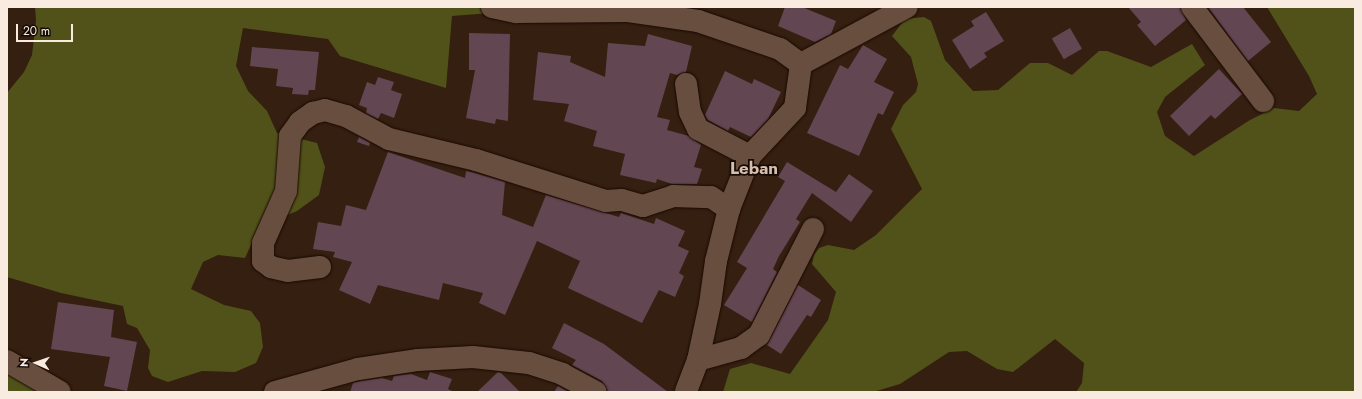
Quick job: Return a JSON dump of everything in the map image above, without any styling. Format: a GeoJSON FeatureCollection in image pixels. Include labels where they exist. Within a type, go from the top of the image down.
{"type":"FeatureCollection","features":[{"type":"Feature","properties":{"kind":"street"},"geometry":{"type":"LineString","coordinates":[[492,7],[516,12],[628,11],[699,14],[780,50],[801,64]]}},
{"type":"Feature","properties":{"kind":"street"},"geometry":{"type":"LineString","coordinates":[[801,64],[907,7]]}},
{"type":"Feature","properties":{"kind":"street"},"geometry":{"type":"LineString","coordinates":[[1192,7],[1263,101]]}},
{"type":"Feature","properties":{"kind":"street"},"geometry":{"type":"LineString","coordinates":[[686,392],[698,360],[710,304],[716,261],[729,209],[750,156],[795,108],[801,64]]}},
{"type":"Feature","properties":{"kind":"street"},"geometry":{"type":"LineString","coordinates":[[686,84],[690,112],[698,129],[750,156]]}},
{"type":"Feature","properties":{"kind":"street"},"geometry":{"type":"LineString","coordinates":[[320,267],[288,271],[271,267],[263,261],[264,243],[286,191],[290,136],[300,122],[313,113],[325,110],[346,116],[389,139],[476,160],[606,201],[622,200],[643,206],[673,196],[711,197],[729,209]]}},
{"type":"Feature","properties":{"kind":"street"},"geometry":{"type":"LineString","coordinates":[[698,360],[741,348],[759,335],[813,229]]}},
{"type":"Feature","properties":{"kind":"street"},"geometry":{"type":"LineString","coordinates":[[274,392],[358,369],[418,360],[473,357],[529,363],[562,374],[596,392]]}},
{"type":"Feature","properties":{"kind":"street"},"geometry":{"type":"LineString","coordinates":[[7,361],[60,392]]}},
{"type":"Feature","properties":{"kind":"shaded area"},"geometry":{"type":"Polygon","coordinates":[[[35,7],[570,7],[452,16],[446,88],[340,56],[328,39],[243,28],[236,66],[248,91],[267,111],[277,133],[317,143],[325,167],[319,195],[297,211],[259,227],[245,258],[218,255],[203,262],[191,289],[224,305],[251,311],[260,323],[263,347],[256,363],[235,372],[202,371],[168,382],[152,376],[148,368],[150,350],[137,328],[127,324],[123,306],[61,293],[7,277],[7,93],[24,72],[32,55],[36,20],[35,7]]]}},
{"type":"Feature","properties":{"kind":"shaded area"},"geometry":{"type":"Polygon","coordinates":[[[1267,7],[1355,7],[1355,392],[1076,392],[1082,383],[1084,363],[1055,339],[1013,372],[997,369],[967,351],[949,352],[900,384],[873,392],[723,392],[730,369],[751,363],[790,374],[828,320],[836,292],[812,264],[814,255],[819,248],[828,245],[854,250],[876,235],[922,189],[891,129],[903,105],[916,92],[918,84],[911,57],[892,36],[905,19],[924,17],[931,21],[945,60],[973,91],[998,90],[1030,63],[1048,63],[1072,75],[1099,51],[1107,51],[1151,67],[1192,44],[1205,65],[1165,97],[1157,112],[1165,136],[1194,156],[1250,120],[1274,108],[1299,111],[1317,94],[1309,76],[1267,7]]]}},
{"type":"Feature","properties":{"kind":"shaded area"},"geometry":{"type":"Polygon","coordinates":[[[7,370],[44,392],[7,392],[7,370]]]}},
{"type":"Feature","properties":{"kind":"building"},"geometry":{"type":"Polygon","coordinates":[[[785,7],[802,7],[836,21],[831,34],[815,42],[778,26],[785,7]]]}},
{"type":"Feature","properties":{"kind":"building"},"geometry":{"type":"Polygon","coordinates":[[[1128,7],[1180,7],[1186,20],[1155,46],[1137,25],[1141,22],[1128,7]]]}},
{"type":"Feature","properties":{"kind":"building"},"geometry":{"type":"Polygon","coordinates":[[[1208,7],[1243,7],[1271,42],[1248,61],[1208,7]]]}},
{"type":"Feature","properties":{"kind":"building"},"geometry":{"type":"Polygon","coordinates":[[[986,12],[1004,41],[984,53],[987,57],[970,69],[952,40],[974,26],[971,21],[986,12]]]}},
{"type":"Feature","properties":{"kind":"building"},"geometry":{"type":"Polygon","coordinates":[[[1070,28],[1082,49],[1064,59],[1052,38],[1070,28]]]}},
{"type":"Feature","properties":{"kind":"building"},"geometry":{"type":"Polygon","coordinates":[[[469,33],[510,34],[508,121],[496,119],[495,124],[466,118],[475,70],[469,70],[469,33]]]}},
{"type":"Feature","properties":{"kind":"building"},"geometry":{"type":"Polygon","coordinates":[[[648,34],[692,46],[686,72],[677,75],[670,73],[657,117],[670,120],[667,130],[689,136],[701,145],[694,167],[702,169],[697,184],[672,184],[657,179],[656,183],[620,175],[625,154],[593,146],[597,131],[564,121],[569,104],[533,100],[538,52],[571,56],[570,62],[605,77],[608,43],[645,46],[648,34]]]}},
{"type":"Feature","properties":{"kind":"building"},"geometry":{"type":"Polygon","coordinates":[[[863,45],[887,59],[874,82],[894,92],[883,115],[878,113],[859,156],[807,133],[840,65],[848,69],[863,45]]]}},
{"type":"Feature","properties":{"kind":"building"},"geometry":{"type":"Polygon","coordinates":[[[252,47],[319,52],[315,90],[309,90],[308,95],[292,94],[293,88],[276,86],[278,69],[250,66],[252,47]]]}},
{"type":"Feature","properties":{"kind":"building"},"geometry":{"type":"Polygon","coordinates":[[[1219,69],[1242,94],[1215,119],[1211,115],[1189,136],[1170,116],[1219,69]]]}},
{"type":"Feature","properties":{"kind":"building"},"geometry":{"type":"Polygon","coordinates":[[[725,71],[752,84],[754,79],[781,92],[768,119],[751,137],[730,127],[728,131],[708,120],[705,115],[725,71]]]}},
{"type":"Feature","properties":{"kind":"building"},"geometry":{"type":"Polygon","coordinates":[[[378,77],[394,82],[391,90],[402,94],[394,118],[381,113],[378,119],[366,113],[367,108],[359,105],[367,82],[375,85],[378,77]]]}},
{"type":"Feature","properties":{"kind":"building"},"geometry":{"type":"Polygon","coordinates":[[[359,137],[370,143],[369,146],[357,142],[359,137]]]}},
{"type":"Feature","properties":{"kind":"building"},"geometry":{"type":"Polygon","coordinates":[[[388,152],[465,178],[466,171],[505,182],[502,215],[533,227],[546,195],[619,217],[621,213],[654,224],[656,218],[685,231],[678,246],[689,251],[679,273],[684,276],[675,297],[659,290],[642,323],[568,288],[580,261],[537,241],[505,315],[479,303],[483,293],[443,283],[439,300],[378,285],[370,304],[339,290],[352,262],[333,257],[335,252],[313,249],[318,222],[341,226],[346,205],[366,210],[388,152]]]}},
{"type":"Feature","properties":{"kind":"building"},"geometry":{"type":"Polygon","coordinates":[[[787,162],[836,192],[849,174],[873,191],[851,222],[812,193],[796,219],[800,222],[779,256],[773,269],[777,272],[752,322],[724,305],[747,268],[737,262],[785,181],[778,177],[787,162]]]}},
{"type":"Feature","properties":{"kind":"building"},"geometry":{"type":"Polygon","coordinates":[[[798,285],[821,300],[811,317],[807,315],[781,354],[767,345],[798,285]]]}},
{"type":"Feature","properties":{"kind":"building"},"geometry":{"type":"Polygon","coordinates":[[[58,302],[114,310],[111,337],[137,342],[127,391],[104,386],[110,357],[51,349],[58,302]]]}},
{"type":"Feature","properties":{"kind":"building"},"geometry":{"type":"Polygon","coordinates":[[[564,323],[604,344],[668,392],[608,392],[602,381],[572,365],[576,360],[552,348],[564,323]]]}},
{"type":"Feature","properties":{"kind":"building"},"geometry":{"type":"Polygon","coordinates":[[[430,372],[452,379],[448,389],[454,392],[350,392],[353,383],[361,381],[382,378],[392,381],[394,376],[411,374],[427,380],[430,372]]]}},
{"type":"Feature","properties":{"kind":"building"},"geometry":{"type":"Polygon","coordinates":[[[498,372],[501,373],[520,392],[477,392],[498,372]]]}},
{"type":"Feature","properties":{"kind":"building"},"geometry":{"type":"Polygon","coordinates":[[[558,386],[569,392],[554,392],[558,386]]]}},
{"type":"Feature","properties":{"kind":"district","name":"Leban"},"geometry":{"type":"Point","coordinates":[754,169]}}]}
